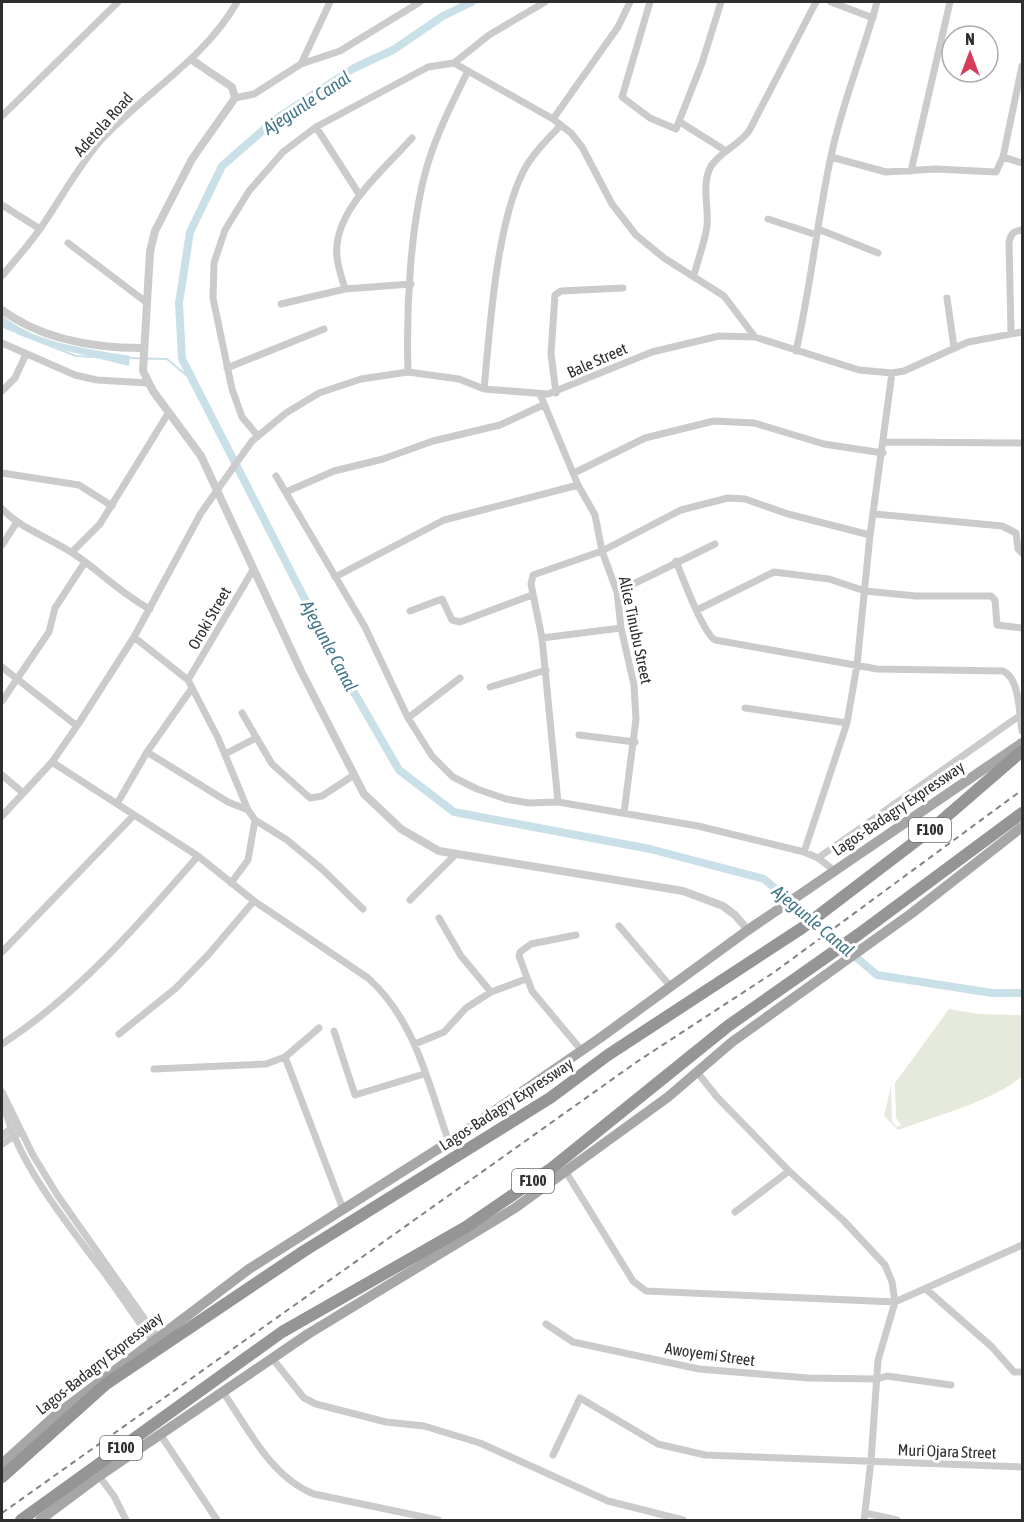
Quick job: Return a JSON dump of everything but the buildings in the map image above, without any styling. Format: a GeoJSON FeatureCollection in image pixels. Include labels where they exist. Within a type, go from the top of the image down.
{"type":"FeatureCollection","features":[{"type":"Feature","properties":{"kind":"highway","name":"Lagos-Badagry Expressway"},"geometry":{"type":"LineString","coordinates":[[2,1477],[106,1384],[304,1251],[550,1098],[608,1055],[833,906],[933,828],[1023,751]]}},
{"type":"Feature","properties":{"kind":"highway","name":"F100"},"geometry":{"type":"LineString","coordinates":[[21,1521],[282,1332],[466,1227],[552,1168],[729,1026],[1023,813]]}},
{"type":"Feature","properties":{"kind":"main road","name":"Lagos-Badagry Expressway"},"geometry":{"type":"LineString","coordinates":[[2,1464],[56,1415],[249,1269],[448,1142],[582,1051],[748,930],[1023,743]]}},
{"type":"Feature","properties":{"kind":"main road"},"geometry":{"type":"LineString","coordinates":[[40,1521],[99,1476],[272,1358],[353,1306],[500,1218],[566,1172],[668,1098],[732,1042],[884,933],[1023,827]]}},
{"type":"Feature","properties":{"kind":"street"},"geometry":{"type":"LineString","coordinates":[[2,116],[118,2]]}},
{"type":"Feature","properties":{"kind":"street","name":"Adetola Road"},"geometry":{"type":"LineString","coordinates":[[2,276],[40,229],[99,142],[145,97],[192,60],[215,34],[237,2]]}},
{"type":"Feature","properties":{"kind":"street"},"geometry":{"type":"LineString","coordinates":[[301,64],[330,2]]}},
{"type":"Feature","properties":{"kind":"street"},"geometry":{"type":"LineString","coordinates":[[420,2],[340,51],[301,64],[254,94],[235,98],[200,145],[161,215],[150,252],[143,371],[148,383],[201,456],[253,570],[364,794],[401,830],[439,851],[455,855],[628,880],[683,891],[723,906],[735,915],[748,930]]}},
{"type":"Feature","properties":{"kind":"street"},"geometry":{"type":"LineString","coordinates":[[257,435],[242,417],[227,368],[213,298],[214,263],[217,249],[225,230],[259,177],[283,152],[316,127],[418,70],[454,63],[489,35],[545,2]]}},
{"type":"Feature","properties":{"kind":"street"},"geometry":{"type":"LineString","coordinates":[[553,119],[618,27],[630,2]]}},
{"type":"Feature","properties":{"kind":"street"},"geometry":{"type":"LineString","coordinates":[[650,2],[622,97],[650,118],[674,129],[678,128],[721,2]]}},
{"type":"Feature","properties":{"kind":"street"},"geometry":{"type":"LineString","coordinates":[[694,275],[707,227],[707,177],[717,159],[748,131],[816,2]]}},
{"type":"Feature","properties":{"kind":"street"},"geometry":{"type":"LineString","coordinates":[[831,2],[873,18]]}},
{"type":"Feature","properties":{"kind":"street"},"geometry":{"type":"LineString","coordinates":[[796,351],[810,294],[817,232],[831,157],[851,81],[877,2]]}},
{"type":"Feature","properties":{"kind":"street"},"geometry":{"type":"LineString","coordinates":[[911,171],[950,2]]}},
{"type":"Feature","properties":{"kind":"street"},"geometry":{"type":"LineString","coordinates":[[192,60],[232,87],[235,98]]}},
{"type":"Feature","properties":{"kind":"street"},"geometry":{"type":"LineString","coordinates":[[454,63],[561,125],[582,147],[612,204],[636,235],[664,258],[724,296],[755,337]]}},
{"type":"Feature","properties":{"kind":"street"},"geometry":{"type":"LineString","coordinates":[[831,157],[873,171],[961,169],[989,174],[996,172],[1003,157],[1021,84],[1023,66]]}},
{"type":"Feature","properties":{"kind":"street"},"geometry":{"type":"LineString","coordinates":[[408,372],[407,322],[417,224],[428,165],[444,119],[468,71]]}},
{"type":"Feature","properties":{"kind":"street"},"geometry":{"type":"LineString","coordinates":[[680,122],[726,151]]}},
{"type":"Feature","properties":{"kind":"street"},"geometry":{"type":"LineString","coordinates":[[484,389],[499,259],[516,188],[530,159],[561,125]]}},
{"type":"Feature","properties":{"kind":"street"},"geometry":{"type":"LineString","coordinates":[[316,127],[359,194]]}},
{"type":"Feature","properties":{"kind":"street"},"geometry":{"type":"LineString","coordinates":[[345,289],[336,256],[347,215],[359,194],[378,177],[412,138]]}},
{"type":"Feature","properties":{"kind":"street"},"geometry":{"type":"LineString","coordinates":[[1003,157],[1023,163]]}},
{"type":"Feature","properties":{"kind":"street"},"geometry":{"type":"LineString","coordinates":[[2,205],[40,229]]}},
{"type":"Feature","properties":{"kind":"street"},"geometry":{"type":"LineString","coordinates":[[768,219],[817,232],[878,253]]}},
{"type":"Feature","properties":{"kind":"street"},"geometry":{"type":"LineString","coordinates":[[1011,332],[1009,242],[1010,236],[1015,231],[1023,230]]}},
{"type":"Feature","properties":{"kind":"street"},"geometry":{"type":"LineString","coordinates":[[68,243],[146,302]]}},
{"type":"Feature","properties":{"kind":"street"},"geometry":{"type":"LineString","coordinates":[[281,304],[345,289],[411,284]]}},
{"type":"Feature","properties":{"kind":"street"},"geometry":{"type":"LineString","coordinates":[[556,393],[550,354],[555,295],[561,291],[623,288]]}},
{"type":"Feature","properties":{"kind":"street"},"geometry":{"type":"LineString","coordinates":[[947,298],[954,346]]}},
{"type":"Feature","properties":{"kind":"street"},"geometry":{"type":"LineString","coordinates":[[2,310],[31,328],[68,339],[143,352]]}},
{"type":"Feature","properties":{"kind":"street"},"geometry":{"type":"LineString","coordinates":[[227,368],[324,329]]}},
{"type":"Feature","properties":{"kind":"street","name":"Bale Street"},"geometry":{"type":"LineString","coordinates":[[2,816],[52,762],[77,726],[134,637],[190,530],[252,441],[303,402],[339,384],[408,372],[459,379],[484,389],[540,394],[556,393],[621,362],[676,345],[719,336],[755,337],[859,370],[892,373],[904,371],[954,346],[1011,332],[1023,332]]}},
{"type":"Feature","properties":{"kind":"street"},"geometry":{"type":"LineString","coordinates":[[2,343],[75,375],[98,380],[148,383]]}},
{"type":"Feature","properties":{"kind":"street"},"geometry":{"type":"LineString","coordinates":[[2,391],[15,378],[26,354]]}},
{"type":"Feature","properties":{"kind":"street"},"geometry":{"type":"LineString","coordinates":[[804,852],[847,723],[857,665],[870,535],[885,442],[892,373]]}},
{"type":"Feature","properties":{"kind":"street","name":"Alice Tinubu Street"},"geometry":{"type":"LineString","coordinates":[[540,394],[578,485],[595,515],[602,551],[617,591],[621,628],[634,685],[635,742],[624,813]]}},
{"type":"Feature","properties":{"kind":"street"},"geometry":{"type":"LineString","coordinates":[[286,492],[334,471],[507,423],[543,405]]}},
{"type":"Feature","properties":{"kind":"street"},"geometry":{"type":"LineString","coordinates":[[72,552],[88,538],[112,506],[169,412]]}},
{"type":"Feature","properties":{"kind":"street"},"geometry":{"type":"LineString","coordinates":[[574,473],[645,438],[714,421],[754,423],[824,444],[883,453]]}},
{"type":"Feature","properties":{"kind":"street"},"geometry":{"type":"LineString","coordinates":[[885,442],[1023,443]]}},
{"type":"Feature","properties":{"kind":"street"},"geometry":{"type":"LineString","coordinates":[[2,473],[79,485],[112,506]]}},
{"type":"Feature","properties":{"kind":"street"},"geometry":{"type":"LineString","coordinates":[[276,476],[364,627],[408,718],[432,756],[453,777],[477,789],[506,799],[529,803],[558,802],[744,836],[804,852],[818,858],[835,871]]}},
{"type":"Feature","properties":{"kind":"street"},"geometry":{"type":"LineString","coordinates":[[335,577],[444,520],[578,485]]}},
{"type":"Feature","properties":{"kind":"street"},"geometry":{"type":"LineString","coordinates":[[558,802],[542,638],[532,595],[531,579],[536,573],[602,551],[666,516],[703,502],[728,498],[745,499],[788,514],[870,535]]}},
{"type":"Feature","properties":{"kind":"street"},"geometry":{"type":"LineString","coordinates":[[2,509],[17,522],[44,539],[72,552],[116,588],[150,609]]}},
{"type":"Feature","properties":{"kind":"street"},"geometry":{"type":"LineString","coordinates":[[874,514],[1002,526],[1014,530],[1018,549],[1023,553]]}},
{"type":"Feature","properties":{"kind":"street"},"geometry":{"type":"LineString","coordinates":[[2,545],[17,522]]}},
{"type":"Feature","properties":{"kind":"street"},"geometry":{"type":"LineString","coordinates":[[617,591],[715,544]]}},
{"type":"Feature","properties":{"kind":"street"},"geometry":{"type":"LineString","coordinates":[[676,561],[710,638],[877,669],[1003,671],[1011,677],[1023,731]]}},
{"type":"Feature","properties":{"kind":"street"},"geometry":{"type":"LineString","coordinates":[[2,701],[49,632],[55,608],[85,562]]}},
{"type":"Feature","properties":{"kind":"street","name":"Oroki Street"},"geometry":{"type":"LineString","coordinates":[[188,680],[253,570]]}},
{"type":"Feature","properties":{"kind":"street"},"geometry":{"type":"LineString","coordinates":[[697,610],[774,572],[829,579],[865,591],[916,596],[991,596],[995,600],[997,625],[1023,628]]}},
{"type":"Feature","properties":{"kind":"street"},"geometry":{"type":"LineString","coordinates":[[410,611],[442,599],[452,620],[460,622],[532,595]]}},
{"type":"Feature","properties":{"kind":"street"},"geometry":{"type":"LineString","coordinates":[[542,638],[621,628]]}},
{"type":"Feature","properties":{"kind":"street"},"geometry":{"type":"LineString","coordinates":[[134,637],[188,680],[225,754],[248,810],[255,820],[287,840],[322,869],[363,909]]}},
{"type":"Feature","properties":{"kind":"street"},"geometry":{"type":"LineString","coordinates":[[2,667],[77,726]]}},
{"type":"Feature","properties":{"kind":"street"},"geometry":{"type":"LineString","coordinates":[[490,687],[546,670]]}},
{"type":"Feature","properties":{"kind":"street"},"geometry":{"type":"LineString","coordinates":[[408,718],[460,678]]}},
{"type":"Feature","properties":{"kind":"street"},"geometry":{"type":"LineString","coordinates":[[118,802],[147,752],[192,688]]}},
{"type":"Feature","properties":{"kind":"street"},"geometry":{"type":"LineString","coordinates":[[745,708],[847,723]]}},
{"type":"Feature","properties":{"kind":"street"},"geometry":{"type":"LineString","coordinates":[[242,713],[278,771],[310,798],[322,796],[354,775]]}},
{"type":"Feature","properties":{"kind":"street"},"geometry":{"type":"LineString","coordinates":[[818,858],[1021,715]]}},
{"type":"Feature","properties":{"kind":"street"},"geometry":{"type":"LineString","coordinates":[[579,735],[635,742]]}},
{"type":"Feature","properties":{"kind":"street"},"geometry":{"type":"LineString","coordinates":[[225,754],[256,738]]}},
{"type":"Feature","properties":{"kind":"street"},"geometry":{"type":"LineString","coordinates":[[147,752],[228,802],[248,810]]}},
{"type":"Feature","properties":{"kind":"street"},"geometry":{"type":"LineString","coordinates":[[52,762],[118,802],[134,815],[198,856],[254,901],[368,978],[394,1004],[415,1044],[448,1142]]}},
{"type":"Feature","properties":{"kind":"street"},"geometry":{"type":"LineString","coordinates":[[2,775],[22,792]]}},
{"type":"Feature","properties":{"kind":"street"},"geometry":{"type":"LineString","coordinates":[[2,952],[134,815]]}},
{"type":"Feature","properties":{"kind":"street"},"geometry":{"type":"LineString","coordinates":[[231,883],[248,860],[255,820]]}},
{"type":"Feature","properties":{"kind":"street"},"geometry":{"type":"LineString","coordinates":[[410,900],[455,855]]}},
{"type":"Feature","properties":{"kind":"street"},"geometry":{"type":"LineString","coordinates":[[2,1044],[28,1026],[85,977],[149,912],[198,856]]}},
{"type":"Feature","properties":{"kind":"street"},"geometry":{"type":"LineString","coordinates":[[119,1034],[176,988],[254,901]]}},
{"type":"Feature","properties":{"kind":"street"},"geometry":{"type":"LineString","coordinates":[[439,918],[461,956],[491,992]]}},
{"type":"Feature","properties":{"kind":"street"},"geometry":{"type":"LineString","coordinates":[[619,926],[671,987]]}},
{"type":"Feature","properties":{"kind":"street"},"geometry":{"type":"LineString","coordinates":[[576,935],[524,947],[519,956],[526,980],[539,1000],[582,1051]]}},
{"type":"Feature","properties":{"kind":"street"},"geometry":{"type":"LineString","coordinates":[[415,1044],[444,1032],[466,1008],[491,992],[526,980]]}},
{"type":"Feature","properties":{"kind":"street"},"geometry":{"type":"LineString","coordinates":[[154,1069],[254,1065],[285,1058],[319,1028]]}},
{"type":"Feature","properties":{"kind":"street"},"geometry":{"type":"LineString","coordinates":[[334,1032],[355,1095],[424,1074]]}},
{"type":"Feature","properties":{"kind":"street"},"geometry":{"type":"LineString","coordinates":[[285,1058],[343,1209]]}},
{"type":"Feature","properties":{"kind":"street"},"geometry":{"type":"LineString","coordinates":[[697,1072],[723,1104],[789,1171],[843,1220],[885,1265],[892,1282],[895,1302],[881,1347],[864,1517],[897,1521]]}},
{"type":"Feature","properties":{"kind":"street"},"geometry":{"type":"LineString","coordinates":[[2,1092],[18,1122],[16,1132],[2,1144]]}},
{"type":"Feature","properties":{"kind":"street"},"geometry":{"type":"LineString","coordinates":[[2,1092],[3,1110],[16,1132],[156,1340]]}},
{"type":"Feature","properties":{"kind":"street"},"geometry":{"type":"LineString","coordinates":[[2,1135],[16,1132]]}},
{"type":"Feature","properties":{"kind":"street"},"geometry":{"type":"LineString","coordinates":[[735,1212],[789,1171]]}},
{"type":"Feature","properties":{"kind":"street"},"geometry":{"type":"LineString","coordinates":[[566,1172],[633,1281],[646,1291],[895,1302],[1023,1245]]}},
{"type":"Feature","properties":{"kind":"street"},"geometry":{"type":"LineString","coordinates":[[926,1289],[992,1347],[1014,1372],[1023,1372]]}},
{"type":"Feature","properties":{"kind":"street","name":"Awoyemi Street"},"geometry":{"type":"LineString","coordinates":[[546,1324],[573,1342],[699,1369],[808,1378],[877,1379],[886,1376],[951,1385]]}},
{"type":"Feature","properties":{"kind":"street"},"geometry":{"type":"LineString","coordinates":[[272,1358],[304,1398],[316,1404],[386,1422],[424,1426],[480,1443],[608,1501],[683,1521]]}},
{"type":"Feature","properties":{"kind":"street"},"geometry":{"type":"LineString","coordinates":[[223,1392],[276,1468],[297,1487],[315,1494],[438,1521]]}},
{"type":"Feature","properties":{"kind":"street","name":"Muri Ojara Street"},"geometry":{"type":"LineString","coordinates":[[553,1455],[580,1398],[658,1444],[678,1451],[738,1458],[1023,1467]]}},
{"type":"Feature","properties":{"kind":"street"},"geometry":{"type":"LineString","coordinates":[[160,1434],[217,1521]]}},
{"type":"Feature","properties":{"kind":"street"},"geometry":{"type":"LineString","coordinates":[[99,1476],[114,1496],[126,1521]]}},
{"type":"Feature","properties":{"kind":"shaded area"},"geometry":{"type":"Polygon","coordinates":[[[949,1009],[978,1014],[1022,1015],[1022,1076],[1011,1085],[980,1100],[898,1130],[884,1116],[891,1086],[892,1121],[897,1127],[901,1125],[896,1118],[895,1083],[949,1009]]]}},
{"type":"Feature","properties":{"kind":"water"},"geometry":{"type":"Polygon","coordinates":[[[2,315],[15,325],[46,339],[130,356],[129,366],[63,350],[5,329],[2,326],[2,315]]]}},
{"type":"Feature","properties":{"kind":"waterway","name":"Ajegunle Canal"},"geometry":{"type":"LineString","coordinates":[[472,2],[443,16],[393,50],[354,68],[277,118],[222,166],[190,232],[179,303],[182,359],[340,668],[399,770],[454,812],[650,849],[764,879],[877,975],[992,993],[1022,993]]}},
{"type":"Feature","properties":{"kind":"waterway"},"geometry":{"type":"LineString","coordinates":[[17,333],[76,356],[94,357]]}},
{"type":"Feature","properties":{"kind":"waterway"},"geometry":{"type":"LineString","coordinates":[[127,358],[167,359],[192,380]]}},
{"type":"Feature","properties":{"kind":"railway"},"geometry":{"type":"LineString","coordinates":[[2,1513],[638,1061],[773,973],[1022,790]]}}]}
